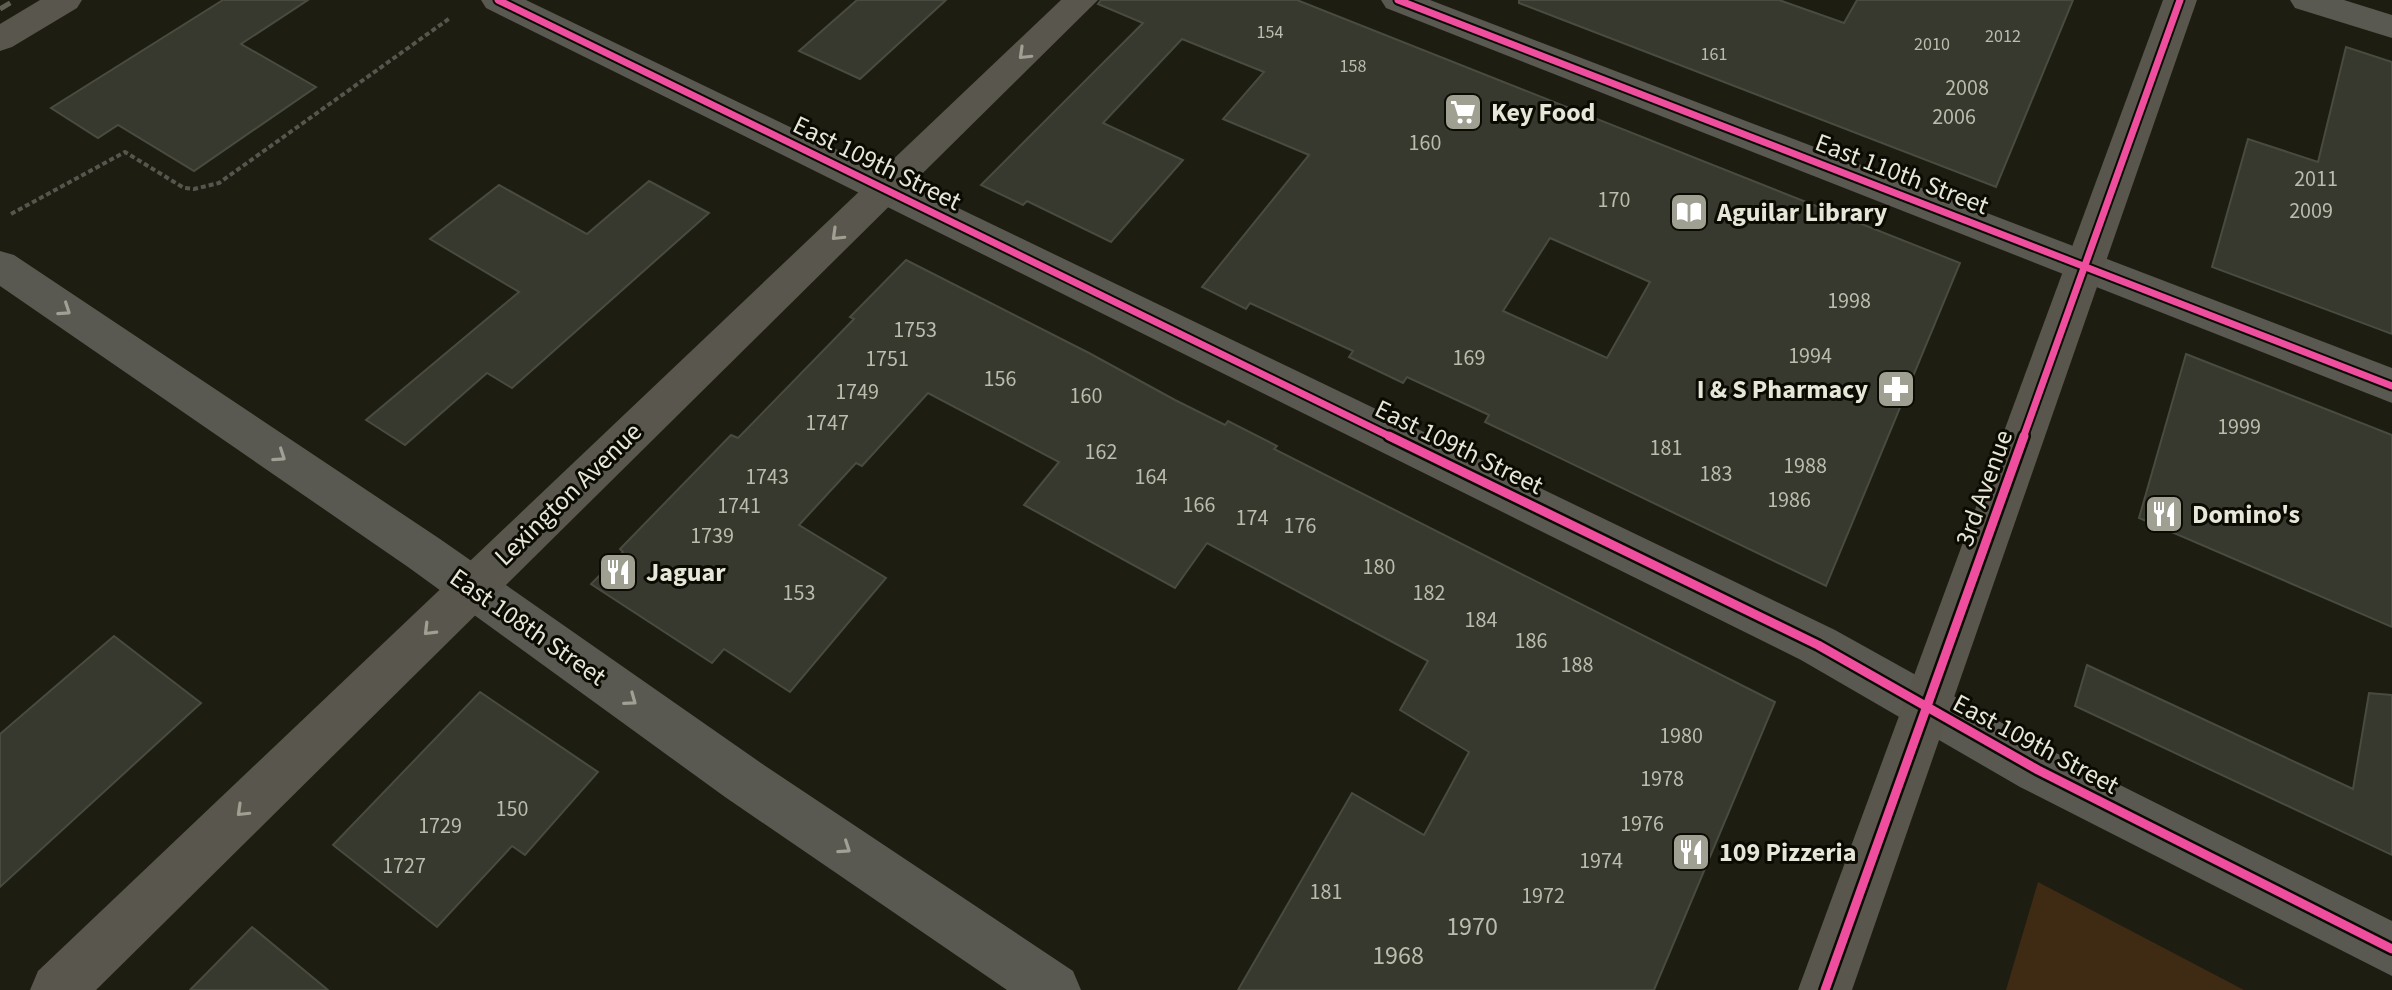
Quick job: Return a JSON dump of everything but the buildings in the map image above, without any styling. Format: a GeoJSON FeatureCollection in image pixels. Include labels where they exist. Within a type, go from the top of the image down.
{"type":"FeatureCollection","features":[{"type":"Feature","properties":{"kind":"main road"},"geometry":{"type":"LineString","coordinates":[[0,39],[65,0]]}},
{"type":"Feature","properties":{"kind":"main road","name":"Lexington Avenue"},"geometry":{"type":"LineString","coordinates":[[57,990],[1081,0]]}},
{"type":"Feature","properties":{"kind":"main road","name":"3rd Avenue"},"geometry":{"type":"LineString","coordinates":[[1825,990],[2180,0]]}},
{"type":"Feature","properties":{"kind":"street","name":"East 109th Street"},"geometry":{"type":"LineString","coordinates":[[498,0],[1818,645],[2038,770],[2392,949]]}},
{"type":"Feature","properties":{"kind":"street","name":"East 110th Street"},"geometry":{"type":"LineString","coordinates":[[1398,0],[2392,386]]}},
{"type":"Feature","properties":{"kind":"street"},"geometry":{"type":"LineString","coordinates":[[2307,0],[2392,27]]}},
{"type":"Feature","properties":{"kind":"street","name":"East 108th Street"},"geometry":{"type":"LineString","coordinates":[[0,266],[472,587],[743,780],[1054,990]]}},
{"type":"Feature","properties":{"kind":"path"},"geometry":{"type":"LineString","coordinates":[[11,214],[125,152],[184,188],[208,187],[219,183],[450,18]]}},
{"type":"Feature","properties":{"kind":"shaded area"},"geometry":{"type":"Polygon","coordinates":[[[2038,882],[2244,990],[2006,990],[2038,882]]]}},
{"type":"Feature","properties":{"kind":"railway"},"geometry":{"type":"LineString","coordinates":[[0,9],[15,0]]}},
{"type":"Feature","properties":{"kind":"cycle path"},"geometry":{"type":"LineString","coordinates":[[498,0],[1818,645],[2038,770],[2392,949]]}},
{"type":"Feature","properties":{"kind":"cycle path"},"geometry":{"type":"LineString","coordinates":[[1398,0],[2392,386]]}},
{"type":"Feature","properties":{"kind":"cycle path"},"geometry":{"type":"LineString","coordinates":[[1825,990],[2180,0]]}},
{"type":"Feature","properties":{"kind":"place","name":"Key Food"},"geometry":{"type":"Point","coordinates":[1463,112]}},
{"type":"Feature","properties":{"kind":"place","name":"Aguilar Library"},"geometry":{"type":"Point","coordinates":[1689,212]}},
{"type":"Feature","properties":{"kind":"place","name":"I & S Pharmacy"},"geometry":{"type":"Point","coordinates":[1896,389]}},
{"type":"Feature","properties":{"kind":"place","name":"Domino's"},"geometry":{"type":"Point","coordinates":[2164,514]}},
{"type":"Feature","properties":{"kind":"place","name":"Jaguar"},"geometry":{"type":"Point","coordinates":[618,572]}},
{"type":"Feature","properties":{"kind":"place","name":"109 Pizzeria"},"geometry":{"type":"Point","coordinates":[1691,852]}}]}
